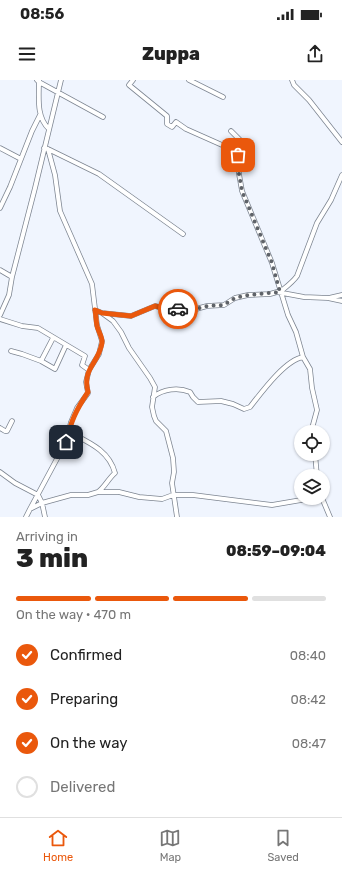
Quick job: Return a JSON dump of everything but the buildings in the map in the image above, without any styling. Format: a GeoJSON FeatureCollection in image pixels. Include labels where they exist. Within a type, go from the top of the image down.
{"type":"FeatureCollection","features":[{"type":"Feature","properties":{"kind":"street"},"geometry":{"type":"LineString","coordinates":[[0,315],[10,295],[12,277],[46,148],[57,91],[61,80]]}},
{"type":"Feature","properties":{"kind":"street"},"geometry":{"type":"LineString","coordinates":[[133,80],[129,85],[167,116],[167,124],[172,127],[176,122],[186,129],[222,144]]}},
{"type":"Feature","properties":{"kind":"street"},"geometry":{"type":"LineString","coordinates":[[189,80],[223,97]]}},
{"type":"Feature","properties":{"kind":"street"},"geometry":{"type":"LineString","coordinates":[[292,80],[294,85],[309,100],[342,142]]}},
{"type":"Feature","properties":{"kind":"street"},"geometry":{"type":"LineString","coordinates":[[39,81],[103,117]]}},
{"type":"Feature","properties":{"kind":"street"},"geometry":{"type":"LineString","coordinates":[[39,81],[40,115],[43,122],[49,129]]}},
{"type":"Feature","properties":{"kind":"street"},"geometry":{"type":"LineString","coordinates":[[0,208],[40,115]]}},
{"type":"Feature","properties":{"kind":"street"},"geometry":{"type":"LineString","coordinates":[[231,131],[240,140],[238,155],[242,191],[272,263],[280,292],[296,332],[303,357],[310,369],[312,388],[317,410],[313,425]]}},
{"type":"Feature","properties":{"kind":"street"},"geometry":{"type":"LineString","coordinates":[[0,148],[21,159]]}},
{"type":"Feature","properties":{"kind":"street"},"geometry":{"type":"LineString","coordinates":[[46,148],[99,174],[183,234]]}},
{"type":"Feature","properties":{"kind":"street"},"geometry":{"type":"LineString","coordinates":[[26,517],[66,442],[77,408],[88,392],[86,382],[89,370],[99,354],[102,341],[97,325],[92,284],[60,211],[55,175],[46,148]]}},
{"type":"Feature","properties":{"kind":"street"},"geometry":{"type":"LineString","coordinates":[[280,292],[295,280],[317,223],[331,200],[342,175]]}},
{"type":"Feature","properties":{"kind":"street"},"geometry":{"type":"LineString","coordinates":[[0,270],[12,277]]}},
{"type":"Feature","properties":{"kind":"street"},"geometry":{"type":"LineString","coordinates":[[102,313],[131,316],[155,306],[171,310],[196,309],[207,306],[224,305],[235,298],[248,295],[280,292],[304,297],[328,298],[342,301]]}},
{"type":"Feature","properties":{"kind":"street"},"geometry":{"type":"LineString","coordinates":[[328,298],[342,295]]}},
{"type":"Feature","properties":{"kind":"street"},"geometry":{"type":"LineString","coordinates":[[95,310],[113,321],[121,332],[129,348],[150,378],[154,387],[152,407],[154,416],[156,421],[166,431],[173,458],[174,472],[172,483],[177,517]]}},
{"type":"Feature","properties":{"kind":"street"},"geometry":{"type":"LineString","coordinates":[[0,319],[22,326],[38,328],[84,356],[82,365],[89,370]]}},
{"type":"Feature","properties":{"kind":"street"},"geometry":{"type":"LineString","coordinates":[[41,361],[53,338]]}},
{"type":"Feature","properties":{"kind":"street"},"geometry":{"type":"LineString","coordinates":[[11,351],[41,361],[55,369],[66,345]]}},
{"type":"Feature","properties":{"kind":"street"},"geometry":{"type":"LineString","coordinates":[[153,397],[158,393],[169,390],[184,389],[190,392],[198,402],[220,401],[233,404],[244,409],[250,407],[281,370],[298,358],[303,357]]}},
{"type":"Feature","properties":{"kind":"street"},"geometry":{"type":"LineString","coordinates":[[0,428],[7,431],[12,421]]}},
{"type":"Feature","properties":{"kind":"street"},"geometry":{"type":"LineString","coordinates":[[68,432],[94,444],[106,454],[113,465],[115,473],[108,480],[104,488],[98,492]]}},
{"type":"Feature","properties":{"kind":"street"},"geometry":{"type":"LineString","coordinates":[[0,472],[15,483],[38,495],[42,503],[45,517]]}},
{"type":"Feature","properties":{"kind":"street"},"geometry":{"type":"LineString","coordinates":[[30,509],[42,503],[71,495],[98,492],[119,492],[139,497],[162,499],[173,495],[193,495],[272,505],[294,501]]}},
{"type":"Feature","properties":{"kind":"street"},"geometry":{"type":"LineString","coordinates":[[325,505],[330,517]]}},
{"type":"Feature","properties":{"kind":"way so far"},"geometry":{"type":"LineString","coordinates":[[178,309],[201,309],[207,306],[224,305],[235,298],[248,295],[280,292],[272,263],[266,252],[242,191],[238,155]]}},
{"type":"Feature","properties":{"kind":"route"},"geometry":{"type":"LineString","coordinates":[[66,442],[71,422],[77,408],[88,392],[86,382],[89,370],[99,354],[102,341],[97,325],[95,310],[102,313],[131,316],[155,306],[171,310],[178,309]]}}]}
